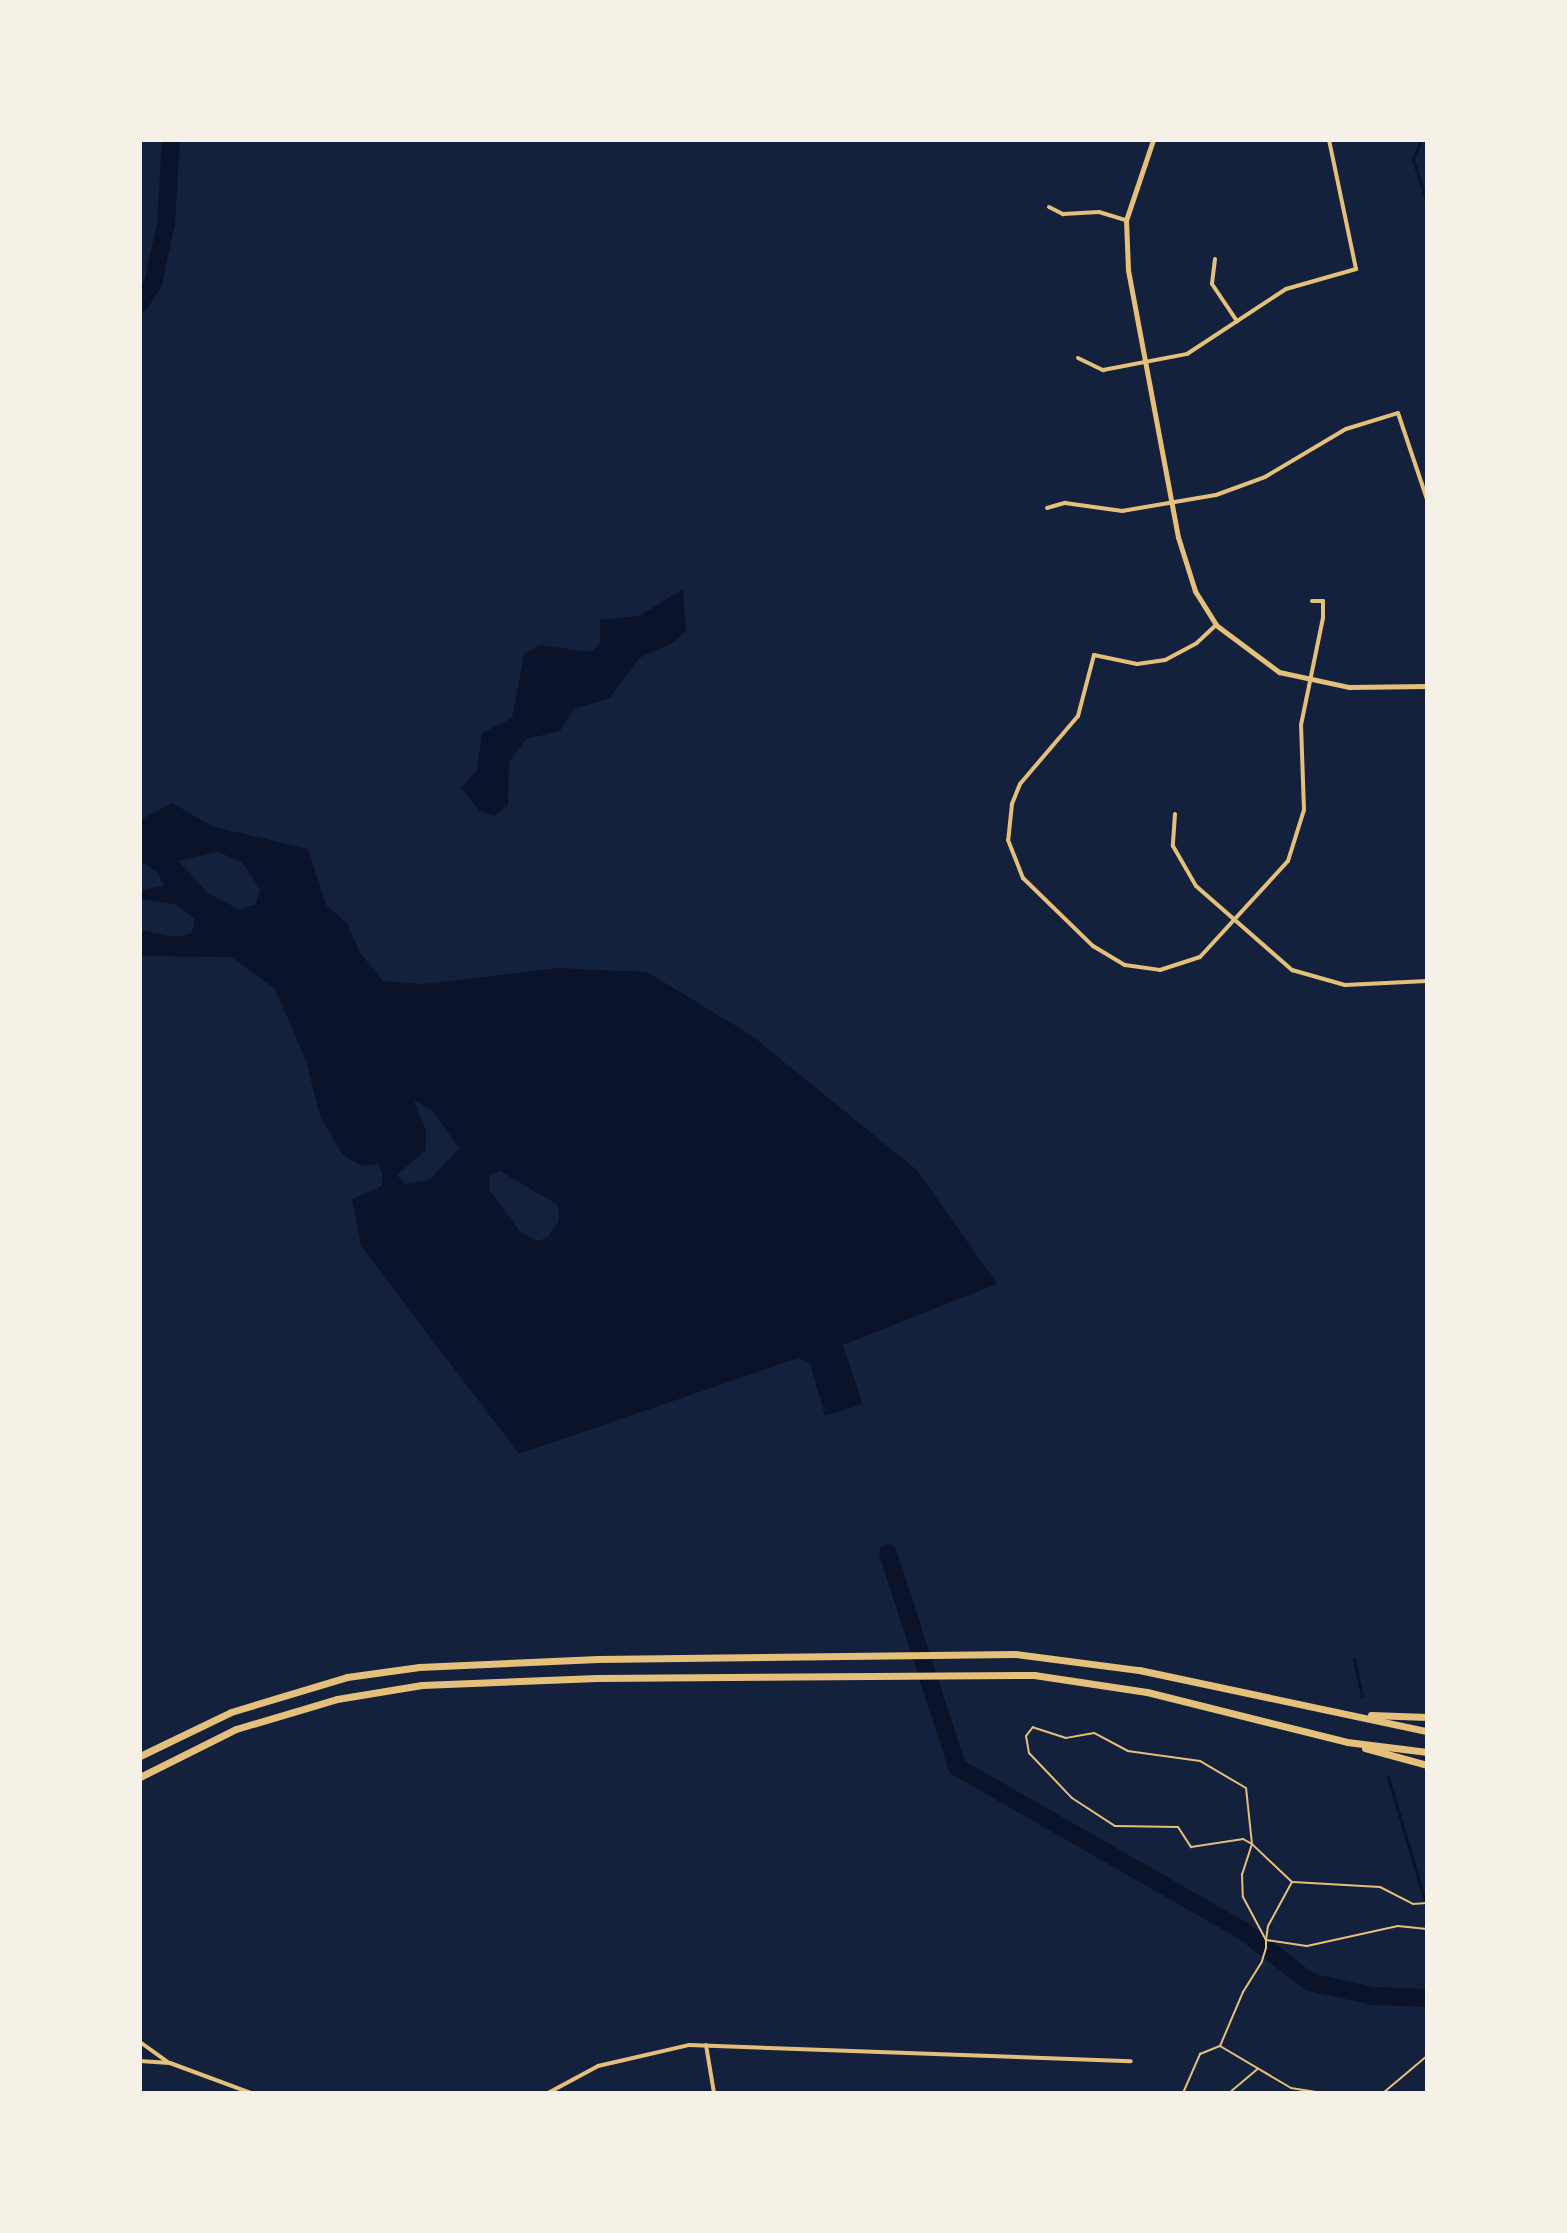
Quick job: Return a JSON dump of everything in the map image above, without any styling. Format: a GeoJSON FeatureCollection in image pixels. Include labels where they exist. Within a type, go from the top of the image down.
{"type":"FeatureCollection","features":[{"type":"Feature","properties":{"kind":"highway"},"geometry":{"type":"LineString","coordinates":[[140,1756],[251,1705],[347,1677],[419,1667],[963,1653],[1086,1660],[1427,1731]]}},
{"type":"Feature","properties":{"kind":"highway"},"geometry":{"type":"LineString","coordinates":[[140,1778],[152,1769],[257,1722],[337,1699],[422,1685],[971,1674],[1034,1675],[1147,1692],[1427,1765]]}},
{"type":"Feature","properties":{"kind":"highway"},"geometry":{"type":"LineString","coordinates":[[1349,1715],[1427,1717]]}},
{"type":"Feature","properties":{"kind":"highway"},"geometry":{"type":"LineString","coordinates":[[1347,1742],[1427,1752]]}},
{"type":"Feature","properties":{"kind":"highway"},"geometry":{"type":"LineString","coordinates":[[140,1749],[153,1748]]}},
{"type":"Feature","properties":{"kind":"street"},"geometry":{"type":"LineString","coordinates":[[1153,140],[1126,220],[1128,270],[1172,504],[1195,591],[1216,625],[1279,672],[1312,682],[1427,686]]}},
{"type":"Feature","properties":{"kind":"street"},"geometry":{"type":"LineString","coordinates":[[1078,358],[1103,370],[1195,351],[1286,289],[1356,269],[1329,140]]}},
{"type":"Feature","properties":{"kind":"street"},"geometry":{"type":"LineString","coordinates":[[1049,207],[1063,214],[1099,212],[1126,220]]}},
{"type":"Feature","properties":{"kind":"street"},"geometry":{"type":"LineString","coordinates":[[1215,259],[1212,284],[1237,321]]}},
{"type":"Feature","properties":{"kind":"street"},"geometry":{"type":"LineString","coordinates":[[1047,508],[1065,503],[1122,511],[1172,504],[1241,487],[1346,429],[1398,413],[1427,499]]}},
{"type":"Feature","properties":{"kind":"street"},"geometry":{"type":"LineString","coordinates":[[1216,625],[1197,643],[1165,660],[1137,664],[1094,655],[1078,716],[1020,784],[1007,824],[1013,859],[1035,893],[1106,956],[1125,965],[1160,970],[1183,966],[1208,953],[1281,873],[1299,837],[1305,797],[1300,739],[1323,618],[1323,601],[1312,601]]}},
{"type":"Feature","properties":{"kind":"street"},"geometry":{"type":"LineString","coordinates":[[1175,814],[1170,835],[1180,865],[1236,924],[1283,963],[1312,979],[1345,985],[1427,981]]}},
{"type":"Feature","properties":{"kind":"street"},"geometry":{"type":"LineString","coordinates":[[140,2042],[170,2063],[251,2093]]}},
{"type":"Feature","properties":{"kind":"street"},"geometry":{"type":"LineString","coordinates":[[548,2093],[598,2066],[706,2045],[1131,2061]]}},
{"type":"Feature","properties":{"kind":"street"},"geometry":{"type":"LineString","coordinates":[[706,2045],[714,2093]]}},
{"type":"Feature","properties":{"kind":"street"},"geometry":{"type":"LineString","coordinates":[[140,2061],[170,2063]]}},
{"type":"Feature","properties":{"kind":"path"},"geometry":{"type":"LineString","coordinates":[[1266,1940],[1243,1897],[1242,1874],[1252,1844],[1246,1788],[1200,1761],[1128,1751],[1094,1733],[1066,1738],[1033,1727],[1026,1736],[1029,1753],[1072,1798],[1115,1826],[1178,1827],[1191,1847],[1243,1839],[1252,1844],[1292,1882],[1380,1887],[1427,1903]]}},
{"type":"Feature","properties":{"kind":"path"},"geometry":{"type":"LineString","coordinates":[[1183,2093],[1200,2054],[1220,2046],[1243,1992],[1262,1961],[1268,1926],[1292,1882]]}},
{"type":"Feature","properties":{"kind":"path"},"geometry":{"type":"LineString","coordinates":[[1266,1940],[1307,1946],[1398,1926],[1427,1929]]}},
{"type":"Feature","properties":{"kind":"path"},"geometry":{"type":"LineString","coordinates":[[1220,2046],[1291,2088],[1321,2093]]}},
{"type":"Feature","properties":{"kind":"path"},"geometry":{"type":"LineString","coordinates":[[1383,2093],[1427,2056]]}},
{"type":"Feature","properties":{"kind":"path"},"geometry":{"type":"LineString","coordinates":[[1229,2093],[1258,2069]]}},
{"type":"Feature","properties":{"kind":"water"},"geometry":{"type":"Polygon","coordinates":[[[683,589],[686,631],[671,644],[639,658],[610,698],[574,709],[560,731],[526,739],[509,762],[508,805],[494,816],[480,811],[461,788],[477,770],[482,733],[512,718],[524,654],[540,645],[591,652],[600,643],[600,620],[639,616],[683,589]]]}},
{"type":"Feature","properties":{"kind":"water"},"geometry":{"type":"Polygon","coordinates":[[[172,803],[214,827],[308,849],[326,905],[347,923],[360,953],[383,981],[423,984],[558,968],[647,972],[751,1035],[917,1170],[997,1284],[843,1345],[863,1404],[825,1416],[810,1363],[798,1358],[519,1454],[361,1246],[352,1199],[382,1186],[382,1173],[378,1164],[361,1166],[342,1154],[320,1116],[306,1061],[275,989],[231,957],[140,956],[140,930],[176,937],[192,933],[195,919],[177,905],[140,899],[141,890],[164,886],[158,873],[140,861],[140,820],[172,803]],[[218,852],[178,861],[208,893],[240,910],[256,904],[260,889],[242,862],[218,852]],[[414,1100],[426,1131],[426,1150],[397,1175],[405,1184],[429,1180],[459,1149],[434,1112],[414,1100]],[[500,1171],[490,1175],[489,1189],[520,1232],[538,1241],[548,1237],[559,1220],[558,1205],[500,1171]]]}},
{"type":"Feature","properties":{"kind":"waterway"},"geometry":{"type":"LineString","coordinates":[[140,303],[153,283],[166,224],[171,140]]}},
{"type":"Feature","properties":{"kind":"waterway"},"geometry":{"type":"LineString","coordinates":[[1421,140],[1413,159],[1427,203]]}},
{"type":"Feature","properties":{"kind":"waterway"},"geometry":{"type":"LineString","coordinates":[[888,1553],[957,1767],[1242,1930],[1310,1982],[1373,1996],[1427,1998]]}},
{"type":"Feature","properties":{"kind":"waterway"},"geometry":{"type":"LineString","coordinates":[[1354,1659],[1362,1696]]}},
{"type":"Feature","properties":{"kind":"waterway"},"geometry":{"type":"LineString","coordinates":[[1388,1777],[1427,1908]]}}]}
